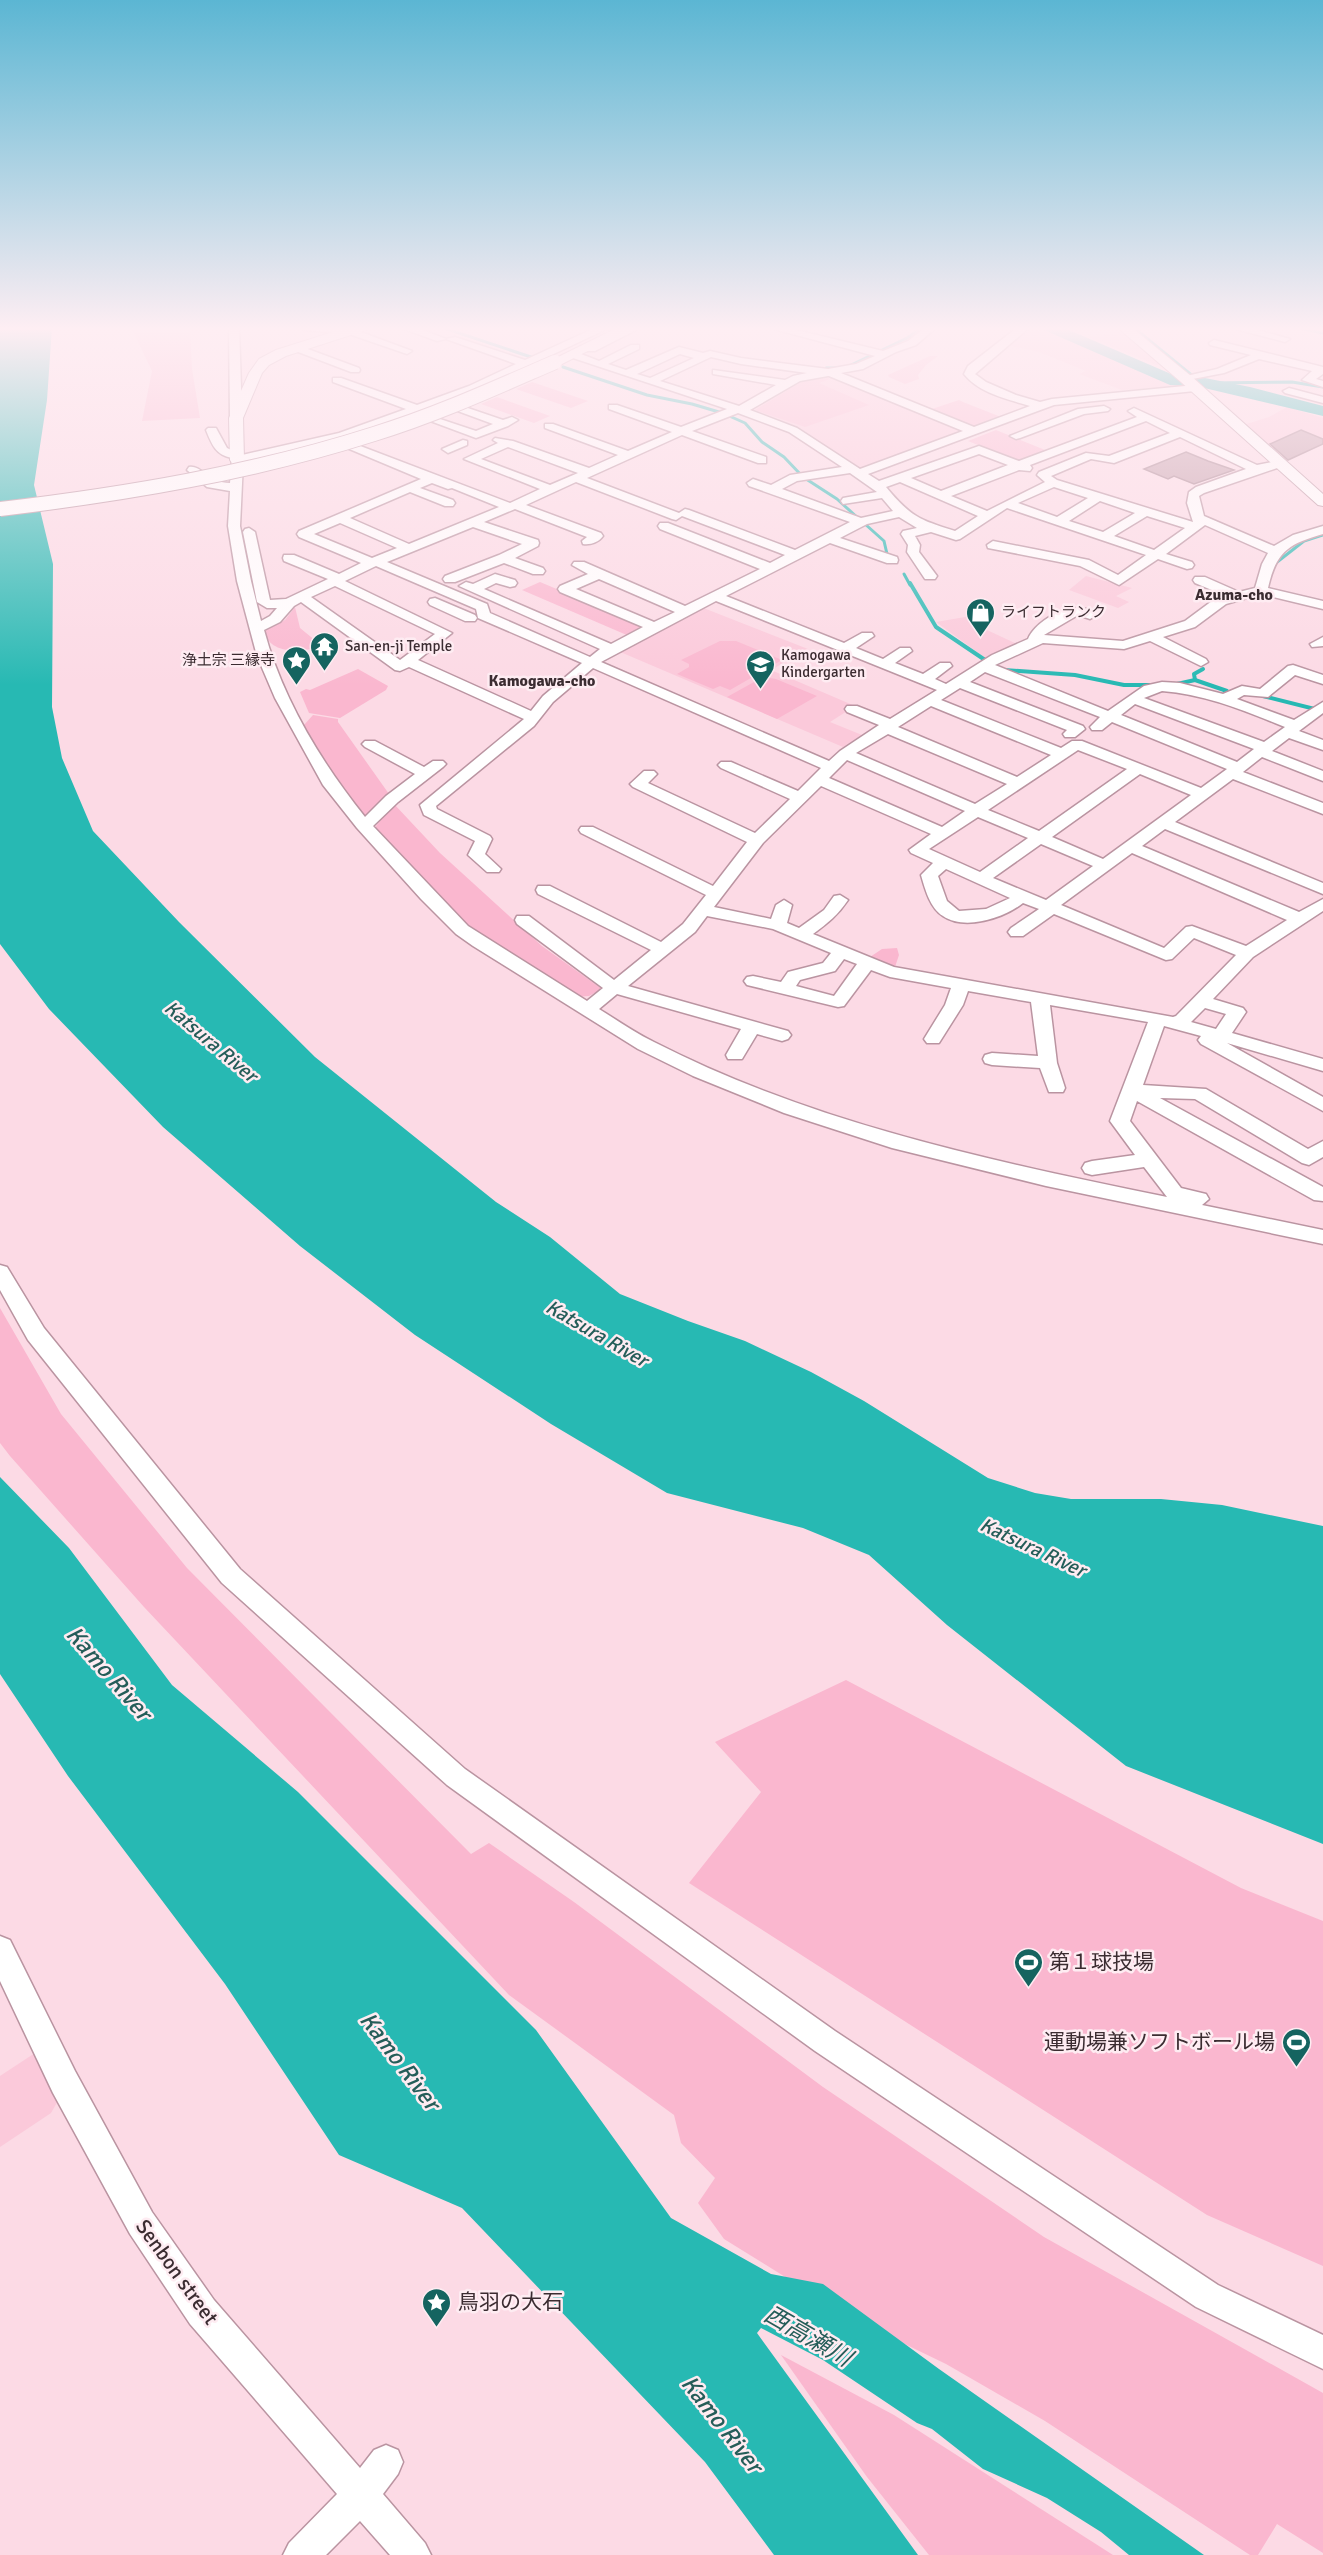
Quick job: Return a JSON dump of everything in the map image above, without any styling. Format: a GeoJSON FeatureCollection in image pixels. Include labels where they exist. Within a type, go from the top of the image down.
{"type":"FeatureCollection","features":[{"type":"Feature","properties":{"kind":"main road"},"geometry":{"type":"LineString","coordinates":[[235,446],[235,463]]}},
{"type":"Feature","properties":{"kind":"main road"},"geometry":{"type":"LineString","coordinates":[[0,504],[165,480],[314,446]]}},
{"type":"Feature","properties":{"kind":"main road"},"geometry":{"type":"LineString","coordinates":[[0,509],[157,486],[304,454],[330,446]]}},
{"type":"Feature","properties":{"kind":"main road"},"geometry":{"type":"LineString","coordinates":[[1261,446],[1323,502]]}},
{"type":"Feature","properties":{"kind":"street"},"geometry":{"type":"LineString","coordinates":[[219,446],[235,463],[234,526],[243,581],[264,656],[304,740],[331,785],[363,825],[462,930],[645,1045],[700,1072],[791,1109],[877,1136],[1046,1179],[1321,1229]]}},
{"type":"Feature","properties":{"kind":"street"},"geometry":{"type":"LineString","coordinates":[[235,463],[302,446]]}},
{"type":"Feature","properties":{"kind":"street"},"geometry":{"type":"LineString","coordinates":[[273,452],[316,446]]}},
{"type":"Feature","properties":{"kind":"street"},"geometry":{"type":"LineString","coordinates":[[350,446],[257,470],[246,478],[248,531],[264,602],[272,605],[295,600],[408,548],[648,446]]}},
{"type":"Feature","properties":{"kind":"street"},"geometry":{"type":"LineString","coordinates":[[352,446],[448,485],[452,483],[597,536],[588,541]]}},
{"type":"Feature","properties":{"kind":"street"},"geometry":{"type":"LineString","coordinates":[[448,449],[462,446]]}},
{"type":"Feature","properties":{"kind":"street"},"geometry":{"type":"LineString","coordinates":[[496,446],[470,459],[550,489]]}},
{"type":"Feature","properties":{"kind":"street"},"geometry":{"type":"LineString","coordinates":[[516,446],[588,472]]}},
{"type":"Feature","properties":{"kind":"street"},"geometry":{"type":"LineString","coordinates":[[604,446],[628,455]]}},
{"type":"Feature","properties":{"kind":"street"},"geometry":{"type":"LineString","coordinates":[[728,446],[760,457]]}},
{"type":"Feature","properties":{"kind":"street"},"geometry":{"type":"LineString","coordinates":[[819,446],[882,490],[901,513],[916,523],[956,536],[1007,504],[1053,483]]}},
{"type":"Feature","properties":{"kind":"street"},"geometry":{"type":"LineString","coordinates":[[771,490],[803,477],[857,471],[929,446]]}},
{"type":"Feature","properties":{"kind":"street"},"geometry":{"type":"LineString","coordinates":[[1043,446],[1079,460]]}},
{"type":"Feature","properties":{"kind":"street"},"geometry":{"type":"LineString","coordinates":[[939,495],[1069,446]]}},
{"type":"Feature","properties":{"kind":"street"},"geometry":{"type":"LineString","coordinates":[[1043,475],[1090,455],[1110,460],[1146,446]]}},
{"type":"Feature","properties":{"kind":"street"},"geometry":{"type":"LineString","coordinates":[[1208,446],[1256,469]]}},
{"type":"Feature","properties":{"kind":"street"},"geometry":{"type":"LineString","coordinates":[[847,501],[882,490],[900,478],[979,450],[1043,475],[1053,483],[1145,512],[1197,523],[1275,551]]}},
{"type":"Feature","properties":{"kind":"street"},"geometry":{"type":"LineString","coordinates":[[1197,523],[1193,495],[1200,490],[1256,469],[1279,463]]}},
{"type":"Feature","properties":{"kind":"street"},"geometry":{"type":"LineString","coordinates":[[193,470],[209,486],[235,487]]}},
{"type":"Feature","properties":{"kind":"street"},"geometry":{"type":"LineString","coordinates":[[433,478],[303,534],[370,565],[482,607],[483,615],[831,766]]}},
{"type":"Feature","properties":{"kind":"street"},"geometry":{"type":"LineString","coordinates":[[576,478],[796,555]]}},
{"type":"Feature","properties":{"kind":"street"},"geometry":{"type":"LineString","coordinates":[[900,478],[988,516]]}},
{"type":"Feature","properties":{"kind":"street"},"geometry":{"type":"LineString","coordinates":[[753,483],[861,522]]}},
{"type":"Feature","properties":{"kind":"street"},"geometry":{"type":"LineString","coordinates":[[410,488],[449,503]]}},
{"type":"Feature","properties":{"kind":"street"},"geometry":{"type":"LineString","coordinates":[[1058,522],[1098,497]]}},
{"type":"Feature","properties":{"kind":"street"},"geometry":{"type":"LineString","coordinates":[[1007,504],[1188,565]]}},
{"type":"Feature","properties":{"kind":"street"},"geometry":{"type":"LineString","coordinates":[[1104,537],[1145,512]]}},
{"type":"Feature","properties":{"kind":"street"},"geometry":{"type":"LineString","coordinates":[[493,513],[512,519]]}},
{"type":"Feature","properties":{"kind":"street"},"geometry":{"type":"LineString","coordinates":[[493,869],[476,855],[483,839],[430,812],[428,805],[534,718],[548,699],[611,649],[861,522],[901,513]]}},
{"type":"Feature","properties":{"kind":"street"},"geometry":{"type":"LineString","coordinates":[[339,518],[408,548]]}},
{"type":"Feature","properties":{"kind":"street"},"geometry":{"type":"LineString","coordinates":[[450,579],[504,558],[534,543],[471,522]]}},
{"type":"Feature","properties":{"kind":"street"},"geometry":{"type":"LineString","coordinates":[[993,545],[1023,545],[1084,563],[1119,581],[1197,523]]}},
{"type":"Feature","properties":{"kind":"street"},"geometry":{"type":"LineString","coordinates":[[664,526],[770,568]]}},
{"type":"Feature","properties":{"kind":"street"},"geometry":{"type":"LineString","coordinates":[[516,537],[533,527]]}},
{"type":"Feature","properties":{"kind":"street"},"geometry":{"type":"LineString","coordinates":[[908,569],[927,572],[913,552],[914,545],[907,534],[930,528]]}},
{"type":"Feature","properties":{"kind":"street"},"geometry":{"type":"LineString","coordinates":[[1261,590],[1264,572],[1275,551],[1297,539],[1323,530]]}},
{"type":"Feature","properties":{"kind":"street"},"geometry":{"type":"LineString","coordinates":[[829,538],[892,560]]}},
{"type":"Feature","properties":{"kind":"street"},"geometry":{"type":"LineString","coordinates":[[392,555],[611,649]]}},
{"type":"Feature","properties":{"kind":"street"},"geometry":{"type":"LineString","coordinates":[[289,558],[445,633],[400,667],[295,600]]}},
{"type":"Feature","properties":{"kind":"street"},"geometry":{"type":"LineString","coordinates":[[504,558],[538,571]]}},
{"type":"Feature","properties":{"kind":"street"},"geometry":{"type":"LineString","coordinates":[[370,565],[393,584]]}},
{"type":"Feature","properties":{"kind":"street"},"geometry":{"type":"LineString","coordinates":[[579,565],[685,611]]}},
{"type":"Feature","properties":{"kind":"street"},"geometry":{"type":"LineString","coordinates":[[599,574],[565,589],[654,627]]}},
{"type":"Feature","properties":{"kind":"street"},"geometry":{"type":"LineString","coordinates":[[473,589],[495,578],[510,584]]}},
{"type":"Feature","properties":{"kind":"street"},"geometry":{"type":"LineString","coordinates":[[1200,580],[1238,596]]}},
{"type":"Feature","properties":{"kind":"street"},"geometry":{"type":"LineString","coordinates":[[587,1010],[689,928],[757,840],[831,766],[887,726],[987,664],[1035,640],[1056,638],[1117,646],[1152,637],[1190,624],[1221,601],[1261,590],[1323,605]]}},
{"type":"Feature","properties":{"kind":"street"},"geometry":{"type":"LineString","coordinates":[[714,596],[925,680],[953,685],[1082,728],[1110,716],[1150,689],[1162,687],[1200,692],[1224,700],[1323,745]]}},
{"type":"Feature","properties":{"kind":"street"},"geometry":{"type":"LineString","coordinates":[[426,599],[470,618]]}},
{"type":"Feature","properties":{"kind":"street"},"geometry":{"type":"LineString","coordinates":[[257,628],[276,619],[295,600]]}},
{"type":"Feature","properties":{"kind":"street"},"geometry":{"type":"LineString","coordinates":[[1035,640],[1039,630],[1078,610]]}},
{"type":"Feature","properties":{"kind":"street"},"geometry":{"type":"LineString","coordinates":[[846,648],[867,636]]}},
{"type":"Feature","properties":{"kind":"street"},"geometry":{"type":"LineString","coordinates":[[1152,637],[1201,662]]}},
{"type":"Feature","properties":{"kind":"street"},"geometry":{"type":"LineString","coordinates":[[884,663],[905,651]]}},
{"type":"Feature","properties":{"kind":"street"},"geometry":{"type":"LineString","coordinates":[[408,661],[534,718]]}},
{"type":"Feature","properties":{"kind":"street"},"geometry":{"type":"LineString","coordinates":[[987,664],[1323,809]]}},
{"type":"Feature","properties":{"kind":"street"},"geometry":{"type":"LineString","coordinates":[[925,680],[945,666]]}},
{"type":"Feature","properties":{"kind":"street"},"geometry":{"type":"LineString","coordinates":[[1224,700],[1242,690],[1263,694],[1293,669],[1323,680]]}},
{"type":"Feature","properties":{"kind":"street"},"geometry":{"type":"LineString","coordinates":[[929,700],[1062,754]]}},
{"type":"Feature","properties":{"kind":"street"},"geometry":{"type":"LineString","coordinates":[[1136,700],[1264,750],[1323,776]]}},
{"type":"Feature","properties":{"kind":"street"},"geometry":{"type":"LineString","coordinates":[[852,709],[1018,783]]}},
{"type":"Feature","properties":{"kind":"street"},"geometry":{"type":"LineString","coordinates":[[1017,932],[1047,912],[1049,906],[1320,709]]}},
{"type":"Feature","properties":{"kind":"street"},"geometry":{"type":"LineString","coordinates":[[370,744],[424,773]]}},
{"type":"Feature","properties":{"kind":"street"},"geometry":{"type":"LineString","coordinates":[[1203,794],[1077,744],[917,850],[1021,897],[1049,906],[1166,955],[1192,931],[1247,953]]}},
{"type":"Feature","properties":{"kind":"street"},"geometry":{"type":"LineString","coordinates":[[845,754],[1106,866]]}},
{"type":"Feature","properties":{"kind":"street"},"geometry":{"type":"LineString","coordinates":[[363,825],[374,818],[392,799],[438,764]]}},
{"type":"Feature","properties":{"kind":"street"},"geometry":{"type":"LineString","coordinates":[[726,765],[800,798]]}},
{"type":"Feature","properties":{"kind":"street"},"geometry":{"type":"LineString","coordinates":[[981,879],[1139,768]]}},
{"type":"Feature","properties":{"kind":"street"},"geometry":{"type":"LineString","coordinates":[[649,774],[638,784],[757,840]]}},
{"type":"Feature","properties":{"kind":"street"},"geometry":{"type":"LineString","coordinates":[[819,779],[943,833]]}},
{"type":"Feature","properties":{"kind":"street"},"geometry":{"type":"LineString","coordinates":[[1164,823],[1323,889]]}},
{"type":"Feature","properties":{"kind":"street"},"geometry":{"type":"LineString","coordinates":[[615,826],[593,833],[715,893]]}},
{"type":"Feature","properties":{"kind":"street"},"geometry":{"type":"LineString","coordinates":[[1131,848],[1300,919]]}},
{"type":"Feature","properties":{"kind":"street"},"geometry":{"type":"LineString","coordinates":[[945,862],[929,875],[936,894],[949,913],[964,917],[983,915],[1003,910],[1021,897]]}},
{"type":"Feature","properties":{"kind":"street"},"geometry":{"type":"LineString","coordinates":[[544,890],[662,949]]}},
{"type":"Feature","properties":{"kind":"street"},"geometry":{"type":"LineString","coordinates":[[801,934],[830,914],[840,900]]}},
{"type":"Feature","properties":{"kind":"street"},"geometry":{"type":"LineString","coordinates":[[1172,1022],[1182,1021],[1247,953],[1323,904]]}},
{"type":"Feature","properties":{"kind":"street"},"geometry":{"type":"LineString","coordinates":[[778,925],[784,905]]}},
{"type":"Feature","properties":{"kind":"street"},"geometry":{"type":"LineString","coordinates":[[704,910],[778,925],[890,972],[1172,1022],[1323,1065]]}},
{"type":"Feature","properties":{"kind":"street"},"geometry":{"type":"LineString","coordinates":[[523,920],[614,988],[782,1035]]}},
{"type":"Feature","properties":{"kind":"street"},"geometry":{"type":"LineString","coordinates":[[785,989],[794,976],[829,967],[841,952]]}},
{"type":"Feature","properties":{"kind":"street"},"geometry":{"type":"LineString","coordinates":[[753,981],[838,1002],[867,963]]}},
{"type":"Feature","properties":{"kind":"street"},"geometry":{"type":"LineString","coordinates":[[933,1039],[954,1005],[961,985]]}},
{"type":"Feature","properties":{"kind":"street"},"geometry":{"type":"LineString","coordinates":[[1040,999],[1048,1063],[1056,1088]]}},
{"type":"Feature","properties":{"kind":"street"},"geometry":{"type":"LineString","coordinates":[[1202,1001],[1237,1012],[1221,1035]]}},
{"type":"Feature","properties":{"kind":"street"},"geometry":{"type":"LineString","coordinates":[[1172,1022],[1132,1090],[1120,1121],[1148,1160],[1174,1193],[1321,1229]]}},
{"type":"Feature","properties":{"kind":"street"},"geometry":{"type":"LineString","coordinates":[[1172,1022],[1323,1105]]}},
{"type":"Feature","properties":{"kind":"street"},"geometry":{"type":"LineString","coordinates":[[735,1055],[752,1027]]}},
{"type":"Feature","properties":{"kind":"street"},"geometry":{"type":"LineString","coordinates":[[992,1059],[1048,1063]]}},
{"type":"Feature","properties":{"kind":"street"},"geometry":{"type":"LineString","coordinates":[[1132,1090],[1198,1094],[1309,1158],[1323,1148]]}},
{"type":"Feature","properties":{"kind":"street"},"geometry":{"type":"LineString","coordinates":[[1132,1090],[1321,1195]]}},
{"type":"Feature","properties":{"kind":"street"},"geometry":{"type":"LineString","coordinates":[[1092,1168],[1148,1160]]}},
{"type":"Feature","properties":{"kind":"street"},"geometry":{"type":"LineString","coordinates":[[0,1272],[36,1334],[231,1576],[456,1777],[825,2042],[1178,2277],[1207,2296],[1323,2352]]}},
{"type":"Feature","properties":{"kind":"street","name":"Senbon street"},"geometry":{"type":"LineString","coordinates":[[0,1950],[64,2082],[141,2223],[202,2312],[413,2555]]}},
{"type":"Feature","properties":{"kind":"street"},"geometry":{"type":"LineString","coordinates":[[301,2555],[362,2494],[386,2462]]}},
{"type":"Feature","properties":{"kind":"shaded area"},"geometry":{"type":"Polygon","coordinates":[[[821,446],[926,446],[863,469],[857,468],[821,446]]]}},
{"type":"Feature","properties":{"kind":"shaded area"},"geometry":{"type":"Polygon","coordinates":[[[981,446],[1036,446],[1050,452],[1022,463],[981,446]]]}},
{"type":"Feature","properties":{"kind":"shaded area"},"geometry":{"type":"Polygon","coordinates":[[[1267,446],[1318,446],[1283,461],[1267,446]]]}},
{"type":"Feature","properties":{"kind":"shaded area"},"geometry":{"type":"Polygon","coordinates":[[[1086,576],[1132,588],[1116,596],[1129,602],[1118,608],[1069,590],[1086,576]]]}},
{"type":"Feature","properties":{"kind":"shaded area"},"geometry":{"type":"Polygon","coordinates":[[[540,582],[647,627],[629,636],[522,590],[540,582]]]}},
{"type":"Feature","properties":{"kind":"shaded area"},"geometry":{"type":"Polygon","coordinates":[[[295,607],[300,628],[322,646],[306,650],[288,650],[273,645],[267,639],[264,631],[285,620],[295,607]]]}},
{"type":"Feature","properties":{"kind":"shaded area","name":"Kamogawa Kindergarten"},"geometry":{"type":"Polygon","coordinates":[[[701,607],[808,649],[771,670],[855,706],[830,722],[862,735],[843,747],[618,651],[701,607]]]}},
{"type":"Feature","properties":{"kind":"shaded area","name":"ライフトランク"},"geometry":{"type":"Polygon","coordinates":[[[971,616],[987,630],[1019,645],[988,660],[936,622],[971,616]]]}},
{"type":"Feature","properties":{"kind":"shaded area"},"geometry":{"type":"Polygon","coordinates":[[[720,641],[736,641],[782,660],[730,690],[720,686],[713,689],[677,674],[689,667],[689,664],[681,660],[720,641]]]}},
{"type":"Feature","properties":{"kind":"shaded area"},"geometry":{"type":"Polygon","coordinates":[[[358,669],[388,686],[386,690],[340,718],[309,713],[300,692],[310,690],[358,669]]]}},
{"type":"Feature","properties":{"kind":"shaded area"},"geometry":{"type":"Polygon","coordinates":[[[763,677],[776,679],[817,696],[777,719],[727,697],[763,677]]]}},
{"type":"Feature","properties":{"kind":"shaded area"},"geometry":{"type":"Polygon","coordinates":[[[313,715],[338,719],[389,794],[368,816],[361,816],[309,738],[304,725],[313,715]]]}},
{"type":"Feature","properties":{"kind":"shaded area"},"geometry":{"type":"Polygon","coordinates":[[[394,804],[440,853],[542,946],[602,989],[589,996],[576,997],[470,930],[376,832],[376,826],[394,804]]]}},
{"type":"Feature","properties":{"kind":"shaded area"},"geometry":{"type":"Polygon","coordinates":[[[897,948],[899,955],[895,967],[867,959],[882,949],[897,948]]]}},
{"type":"Feature","properties":{"kind":"shaded area"},"geometry":{"type":"Polygon","coordinates":[[[0,1308],[61,1414],[187,1568],[471,1854],[489,1843],[574,1902],[823,2087],[1044,2237],[1323,2393],[1323,2553],[1277,2524],[1258,2555],[1250,2555],[1045,2421],[946,2364],[853,2319],[724,2239],[698,2203],[715,2178],[681,2143],[674,2115],[509,1995],[144,1607],[10,1456],[0,1443],[0,1308]]]}},
{"type":"Feature","properties":{"kind":"shaded area"},"geometry":{"type":"Polygon","coordinates":[[[846,1680],[1241,1888],[1323,1921],[1323,2266],[1207,2215],[689,1883],[761,1792],[715,1742],[846,1680]]]}},
{"type":"Feature","properties":{"kind":"shaded area"},"geometry":{"type":"Polygon","coordinates":[[[35,2053],[59,2099],[51,2113],[0,2147],[0,2076],[35,2053]]]}},
{"type":"Feature","properties":{"kind":"shaded area"},"geometry":{"type":"Polygon","coordinates":[[[781,2355],[894,2415],[1113,2555],[929,2555],[867,2477],[781,2355]]]}},
{"type":"Feature","properties":{"kind":"water","name":"Katsura River"},"geometry":{"type":"Polygon","coordinates":[[[0,446],[40,446],[34,485],[53,564],[52,707],[62,758],[93,831],[179,922],[315,1057],[496,1202],[550,1237],[620,1294],[745,1341],[811,1372],[864,1401],[988,1478],[1035,1493],[1071,1499],[1161,1499],[1222,1505],[1323,1526],[1323,1844],[1126,1766],[947,1625],[869,1555],[803,1528],[667,1493],[551,1424],[415,1335],[300,1246],[163,1127],[49,1009],[0,944],[0,446]]]}},
{"type":"Feature","properties":{"kind":"water"},"geometry":{"type":"Polygon","coordinates":[[[0,1477],[69,1548],[172,1685],[298,1792],[536,2030],[671,2218],[771,2274],[823,2284],[939,2369],[1204,2555],[1129,2555],[1101,2532],[1047,2498],[983,2469],[932,2429],[917,2423],[823,2360],[761,2328],[757,2333],[918,2555],[774,2555],[705,2462],[462,2208],[339,2155],[225,1984],[68,1776],[0,1674],[0,1477]]]}},
{"type":"Feature","properties":{"kind":"building"},"geometry":{"type":"Polygon","coordinates":[[[1273,446],[1318,446],[1288,460],[1273,446]]]}},
{"type":"Feature","properties":{"kind":"building"},"geometry":{"type":"Polygon","coordinates":[[[1186,452],[1234,470],[1194,484],[1174,476],[1168,479],[1144,469],[1186,452]]]}},
{"type":"Feature","properties":{"kind":"waterway"},"geometry":{"type":"LineString","coordinates":[[768,446],[784,457],[803,477],[837,499],[859,519]]}},
{"type":"Feature","properties":{"kind":"waterway"},"geometry":{"type":"LineString","coordinates":[[865,524],[884,541],[887,554]]}},
{"type":"Feature","properties":{"kind":"waterway"},"geometry":{"type":"LineString","coordinates":[[1272,566],[1304,541],[1323,535]]}},
{"type":"Feature","properties":{"kind":"waterway"},"geometry":{"type":"LineString","coordinates":[[904,574],[910,585]]}},
{"type":"Feature","properties":{"kind":"waterway"},"geometry":{"type":"LineString","coordinates":[[910,583],[936,627],[991,664]]}},
{"type":"Feature","properties":{"kind":"waterway"},"geometry":{"type":"LineString","coordinates":[[1195,680],[1194,674],[1203,669]]}},
{"type":"Feature","properties":{"kind":"waterway"},"geometry":{"type":"LineString","coordinates":[[1004,670],[1075,675],[1124,685],[1153,685]]}},
{"type":"Feature","properties":{"kind":"waterway"},"geometry":{"type":"LineString","coordinates":[[1177,684],[1195,680]]}},
{"type":"Feature","properties":{"kind":"waterway"},"geometry":{"type":"LineString","coordinates":[[1195,680],[1227,691]]}},
{"type":"Feature","properties":{"kind":"waterway"},"geometry":{"type":"LineString","coordinates":[[1263,696],[1323,711]]}},
{"type":"Feature","properties":{"kind":"place","name":"ライフトランク"},"geometry":{"type":"Point","coordinates":[980,638]}},
{"type":"Feature","properties":{"kind":"place","name":"San-en-ji Temple"},"geometry":{"type":"Point","coordinates":[324,672]}},
{"type":"Feature","properties":{"kind":"place","name":"浄土宗 三縁寺"},"geometry":{"type":"Point","coordinates":[296,686]}},
{"type":"Feature","properties":{"kind":"place","name":"Kamogawa Kindergarten"},"geometry":{"type":"Point","coordinates":[760,690]}},
{"type":"Feature","properties":{"kind":"place","name":"第１球技場"},"geometry":{"type":"Point","coordinates":[1028,1988]}},
{"type":"Feature","properties":{"kind":"place","name":"運動場兼ソフトボール場"},"geometry":{"type":"Point","coordinates":[1296,2068]}},
{"type":"Feature","properties":{"kind":"place","name":"鳥羽の大石"},"geometry":{"type":"Point","coordinates":[437,2328]}},
{"type":"Feature","properties":{"kind":"district","name":"Azuma-cho"},"geometry":{"type":"Point","coordinates":[1234,594]}},
{"type":"Feature","properties":{"kind":"district","name":"Kamogawa-cho"},"geometry":{"type":"Point","coordinates":[542,680]}},
{"type":"Feature","properties":{"kind":"water label","name":"Kamo River"},"geometry":{"type":"Point","coordinates":[109,1673]}},
{"type":"Feature","properties":{"kind":"water label","name":"Kamo River"},"geometry":{"type":"Point","coordinates":[400,2061]}},
{"type":"Feature","properties":{"kind":"water label","name":"西高瀬川"},"geometry":{"type":"Point","coordinates":[808,2336]}},
{"type":"Feature","properties":{"kind":"water label","name":"Kamo River"},"geometry":{"type":"Point","coordinates":[722,2424]}}]}
